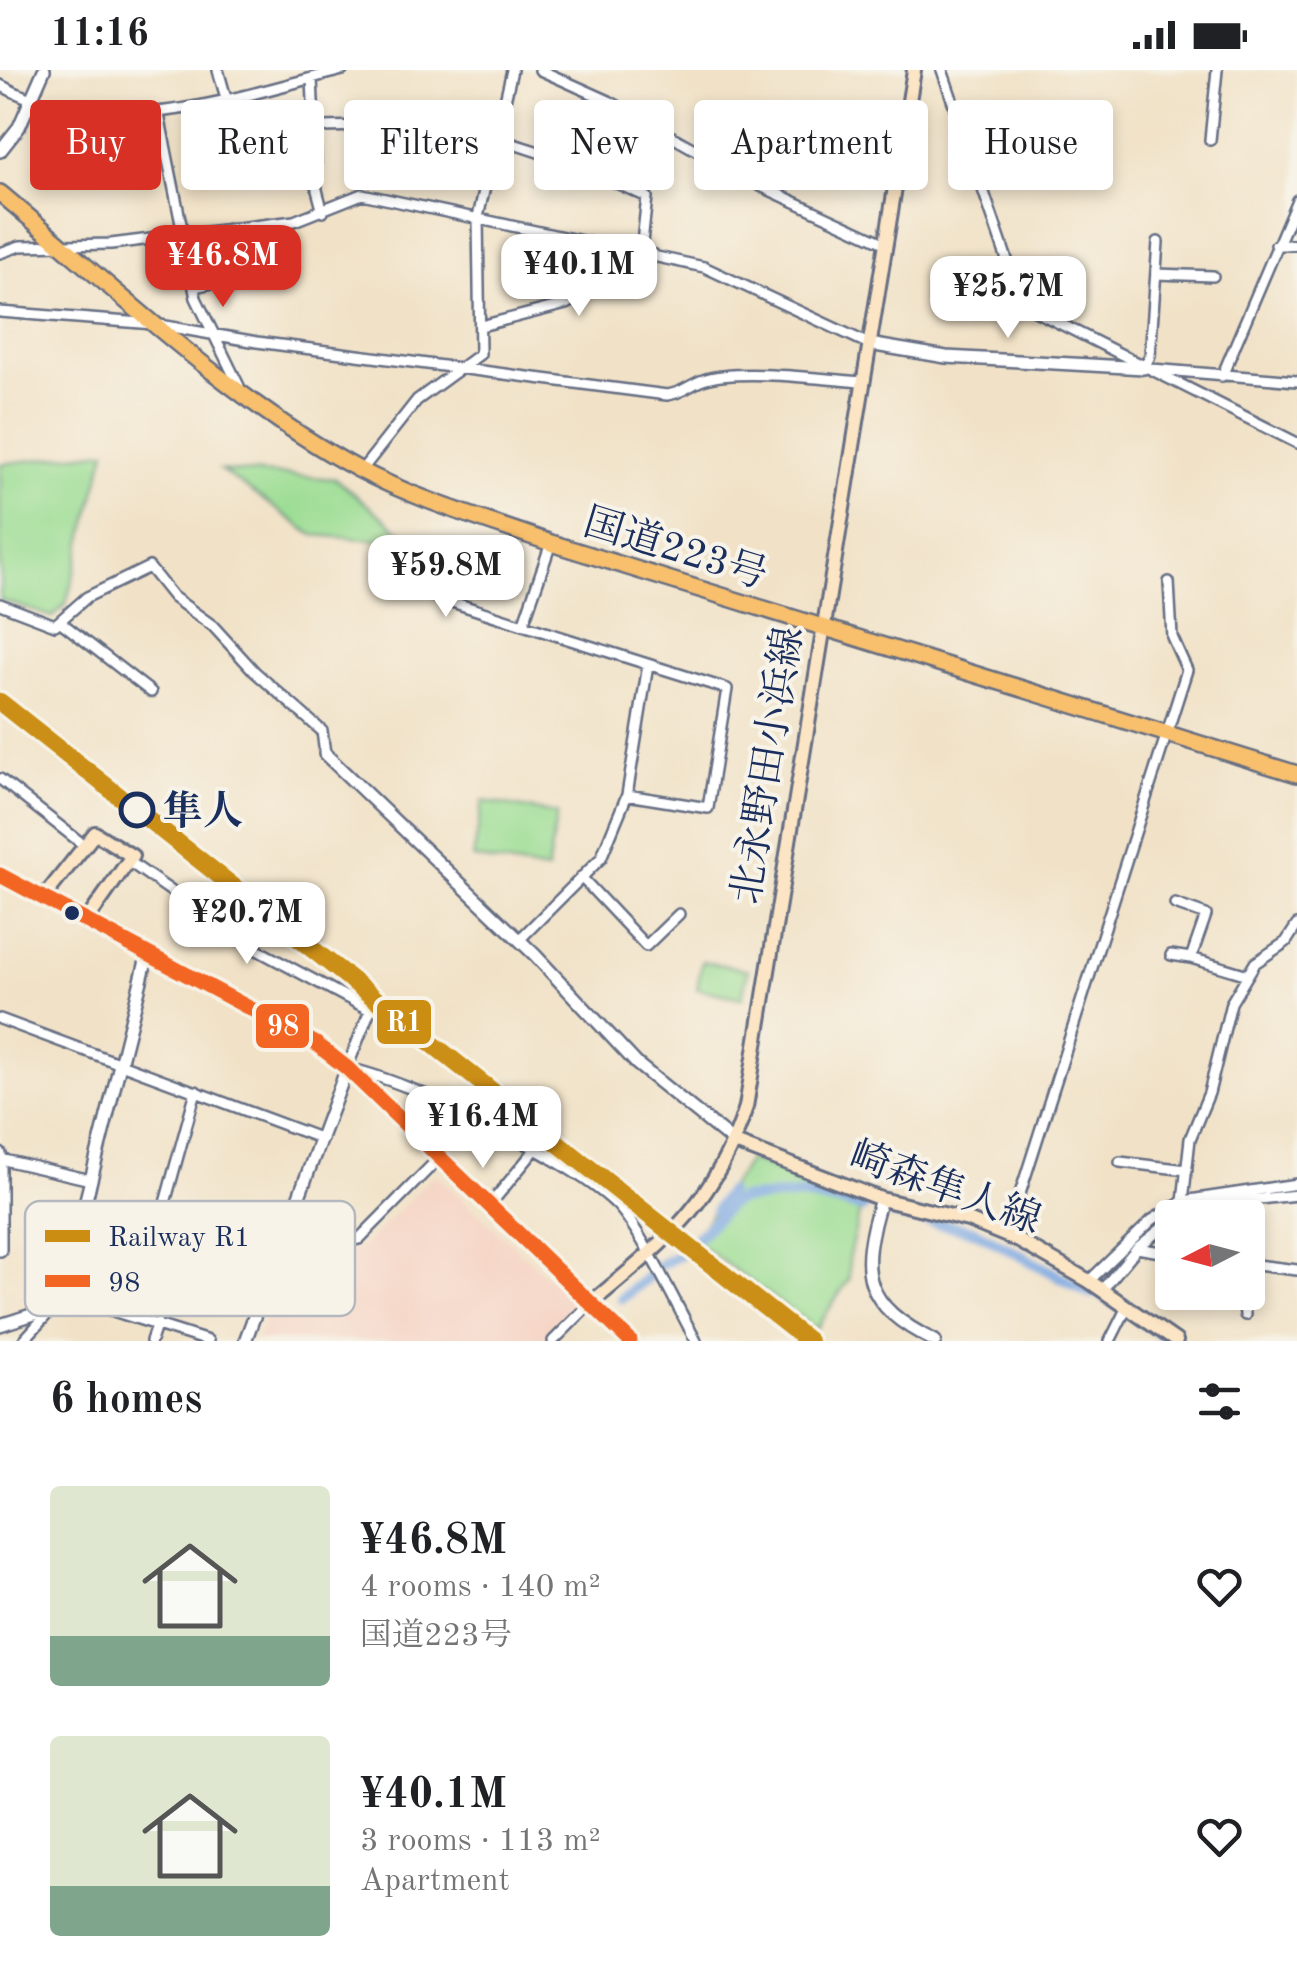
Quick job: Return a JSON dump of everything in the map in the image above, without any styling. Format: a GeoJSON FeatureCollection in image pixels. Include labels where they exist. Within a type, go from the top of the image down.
{"type":"FeatureCollection","features":[{"type":"Feature","properties":{"kind":"highway","name":"国道223号"},"geometry":{"type":"LineString","coordinates":[[0,193],[154,324],[290,428],[361,471],[433,503],[551,543],[1297,774]]}},
{"type":"Feature","properties":{"kind":"main road","name":"北永野田小浜線"},"geometry":{"type":"LineString","coordinates":[[592,1302],[648,1256],[711,1190],[735,1143],[756,1059],[820,625],[914,70]]}},
{"type":"Feature","properties":{"kind":"main road"},"geometry":{"type":"LineString","coordinates":[[44,897],[95,832],[132,856],[87,920]]}},
{"type":"Feature","properties":{"kind":"main road"},"geometry":{"type":"LineString","coordinates":[[0,875],[315,1043],[347,1068],[630,1341]]}},
{"type":"Feature","properties":{"kind":"main road","name":"崎森隼人線"},"geometry":{"type":"LineString","coordinates":[[735,1143],[880,1199],[968,1220],[1004,1235],[1089,1281],[1176,1341]]}},
{"type":"Feature","properties":{"kind":"street"},"geometry":{"type":"LineString","coordinates":[[0,150],[18,127],[44,70]]}},
{"type":"Feature","properties":{"kind":"street"},"geometry":{"type":"LineString","coordinates":[[218,70],[226,98]]}},
{"type":"Feature","properties":{"kind":"street"},"geometry":{"type":"LineString","coordinates":[[161,115],[343,70]]}},
{"type":"Feature","properties":{"kind":"street"},"geometry":{"type":"LineString","coordinates":[[505,100],[512,70]]}},
{"type":"Feature","properties":{"kind":"street"},"geometry":{"type":"LineString","coordinates":[[540,70],[609,101],[754,183],[886,244]]}},
{"type":"Feature","properties":{"kind":"street"},"geometry":{"type":"LineString","coordinates":[[942,70],[995,231],[1025,298],[1050,320],[1297,444]]}},
{"type":"Feature","properties":{"kind":"street"},"geometry":{"type":"LineString","coordinates":[[1210,140],[1217,70]]}},
{"type":"Feature","properties":{"kind":"street"},"geometry":{"type":"LineString","coordinates":[[312,78],[315,100]]}},
{"type":"Feature","properties":{"kind":"street"},"geometry":{"type":"LineString","coordinates":[[0,85],[28,100]]}},
{"type":"Feature","properties":{"kind":"street"},"geometry":{"type":"LineString","coordinates":[[161,120],[194,287],[240,388]]}},
{"type":"Feature","properties":{"kind":"street"},"geometry":{"type":"LineString","coordinates":[[514,146],[646,196],[641,251]]}},
{"type":"Feature","properties":{"kind":"street"},"geometry":{"type":"LineString","coordinates":[[317,190],[323,212]]}},
{"type":"Feature","properties":{"kind":"street"},"geometry":{"type":"LineString","coordinates":[[361,471],[416,400],[480,354],[478,217],[484,190]]}},
{"type":"Feature","properties":{"kind":"street"},"geometry":{"type":"LineString","coordinates":[[0,253],[20,246],[65,247],[187,237],[323,212],[362,194],[704,267],[869,344],[946,358],[1297,381]]}},
{"type":"Feature","properties":{"kind":"street"},"geometry":{"type":"LineString","coordinates":[[1222,376],[1297,200]]}},
{"type":"Feature","properties":{"kind":"street"},"geometry":{"type":"LineString","coordinates":[[1144,368],[1150,356],[1158,242]]}},
{"type":"Feature","properties":{"kind":"street"},"geometry":{"type":"LineString","coordinates":[[1276,245],[1297,246]]}},
{"type":"Feature","properties":{"kind":"street"},"geometry":{"type":"LineString","coordinates":[[481,326],[566,304],[627,266],[657,254]]}},
{"type":"Feature","properties":{"kind":"street"},"geometry":{"type":"LineString","coordinates":[[1156,274],[1213,276]]}},
{"type":"Feature","properties":{"kind":"street"},"geometry":{"type":"LineString","coordinates":[[194,287],[247,276]]}},
{"type":"Feature","properties":{"kind":"street"},"geometry":{"type":"LineString","coordinates":[[0,312],[154,324],[257,342],[464,365],[667,395],[682,394],[703,380],[729,377],[861,382]]}},
{"type":"Feature","properties":{"kind":"street"},"geometry":{"type":"LineString","coordinates":[[523,625],[551,543]]}},
{"type":"Feature","properties":{"kind":"street"},"geometry":{"type":"LineString","coordinates":[[0,604],[48,625],[62,622],[87,597],[150,567],[173,598],[213,626],[255,672],[322,731],[325,754],[519,940],[637,1064],[735,1143]]}},
{"type":"Feature","properties":{"kind":"street"},"geometry":{"type":"LineString","coordinates":[[381,578],[727,689],[708,808],[627,795]]}},
{"type":"Feature","properties":{"kind":"street"},"geometry":{"type":"LineString","coordinates":[[1004,1235],[1187,670],[1172,638],[1169,582]]}},
{"type":"Feature","properties":{"kind":"street"},"geometry":{"type":"LineString","coordinates":[[62,622],[150,692]]}},
{"type":"Feature","properties":{"kind":"street"},"geometry":{"type":"LineString","coordinates":[[519,940],[600,858],[627,795],[648,664]]}},
{"type":"Feature","properties":{"kind":"street"},"geometry":{"type":"LineString","coordinates":[[0,779],[85,846]]}},
{"type":"Feature","properties":{"kind":"street"},"geometry":{"type":"LineString","coordinates":[[128,861],[248,945],[370,1010],[299,1201]]}},
{"type":"Feature","properties":{"kind":"street"},"geometry":{"type":"LineString","coordinates":[[581,877],[646,946],[679,914]]}},
{"type":"Feature","properties":{"kind":"street"},"geometry":{"type":"LineString","coordinates":[[1175,904],[1206,914],[1191,958]]}},
{"type":"Feature","properties":{"kind":"street"},"geometry":{"type":"LineString","coordinates":[[1183,1200],[1192,1130],[1208,1094],[1230,1003],[1254,963],[1291,943],[1297,924]]}},
{"type":"Feature","properties":{"kind":"street"},"geometry":{"type":"LineString","coordinates":[[86,1201],[148,953]]}},
{"type":"Feature","properties":{"kind":"street"},"geometry":{"type":"LineString","coordinates":[[1171,955],[1248,975]]}},
{"type":"Feature","properties":{"kind":"street"},"geometry":{"type":"LineString","coordinates":[[0,1019],[322,1138]]}},
{"type":"Feature","properties":{"kind":"street"},"geometry":{"type":"LineString","coordinates":[[347,1068],[389,1077],[534,1150],[617,1203],[696,1341]]}},
{"type":"Feature","properties":{"kind":"street"},"geometry":{"type":"LineString","coordinates":[[166,1201],[196,1092]]}},
{"type":"Feature","properties":{"kind":"street"},"geometry":{"type":"LineString","coordinates":[[489,1206],[534,1150]]}},
{"type":"Feature","properties":{"kind":"street"},"geometry":{"type":"LineString","coordinates":[[0,1250],[0,1158],[91,1180]]}},
{"type":"Feature","properties":{"kind":"street"},"geometry":{"type":"LineString","coordinates":[[355,1241],[440,1158]]}},
{"type":"Feature","properties":{"kind":"street"},"geometry":{"type":"LineString","coordinates":[[1120,1162],[1186,1170]]}},
{"type":"Feature","properties":{"kind":"street"},"geometry":{"type":"LineString","coordinates":[[1190,1200],[1297,1184]]}},
{"type":"Feature","properties":{"kind":"street"},"geometry":{"type":"LineString","coordinates":[[1254,1200],[1297,1195]]}},
{"type":"Feature","properties":{"kind":"street"},"geometry":{"type":"LineString","coordinates":[[880,1199],[868,1240],[869,1283],[896,1319],[935,1341]]}},
{"type":"Feature","properties":{"kind":"street"},"geometry":{"type":"LineString","coordinates":[[1089,1281],[1155,1218]]}},
{"type":"Feature","properties":{"kind":"street"},"geometry":{"type":"LineString","coordinates":[[1102,1290],[1137,1248],[1155,1234]]}},
{"type":"Feature","properties":{"kind":"street"},"geometry":{"type":"LineString","coordinates":[[1137,1248],[1155,1251]]}},
{"type":"Feature","properties":{"kind":"street"},"geometry":{"type":"LineString","coordinates":[[1265,1267],[1297,1270]]}},
{"type":"Feature","properties":{"kind":"street"},"geometry":{"type":"LineString","coordinates":[[554,1341],[592,1302]]}},
{"type":"Feature","properties":{"kind":"street"},"geometry":{"type":"LineString","coordinates":[[1110,1341],[1127,1307]]}},
{"type":"Feature","properties":{"kind":"street"},"geometry":{"type":"LineString","coordinates":[[1244,1310],[1245,1316]]}},
{"type":"Feature","properties":{"kind":"street"},"geometry":{"type":"LineString","coordinates":[[0,1324],[26,1316]]}},
{"type":"Feature","properties":{"kind":"street"},"geometry":{"type":"LineString","coordinates":[[22,1341],[45,1316]]}},
{"type":"Feature","properties":{"kind":"street"},"geometry":{"type":"LineString","coordinates":[[139,1316],[208,1341]]}},
{"type":"Feature","properties":{"kind":"street"},"geometry":{"type":"LineString","coordinates":[[245,1341],[255,1316]]}},
{"type":"Feature","properties":{"kind":"street"},"geometry":{"type":"LineString","coordinates":[[151,1341],[157,1323]]}},
{"type":"Feature","properties":{"kind":"shaded area"},"geometry":{"type":"Polygon","coordinates":[[[435,1174],[581,1307],[543,1341],[257,1341],[266,1316],[355,1316],[355,1249],[363,1246],[435,1174]]]}},
{"type":"Feature","properties":{"kind":"green space"},"geometry":{"type":"Polygon","coordinates":[[[106,451],[66,604],[53,617],[0,600],[0,464],[106,451]]]}},
{"type":"Feature","properties":{"kind":"green space"},"geometry":{"type":"Polygon","coordinates":[[[221,470],[336,479],[414,543],[313,535],[221,470]]]}},
{"type":"Feature","properties":{"kind":"green space"},"geometry":{"type":"Polygon","coordinates":[[[483,801],[557,814],[547,871],[473,858],[483,801]]]}},
{"type":"Feature","properties":{"kind":"green space"},"geometry":{"type":"Polygon","coordinates":[[[702,961],[748,970],[742,998],[697,989],[702,961]]]}},
{"type":"Feature","properties":{"kind":"green space"},"geometry":{"type":"Polygon","coordinates":[[[749,1160],[863,1198],[849,1256],[849,1279],[816,1329],[693,1240],[749,1160]]]}},
{"type":"Feature","properties":{"kind":"waterway"},"geometry":{"type":"LineString","coordinates":[[716,1210],[728,1192]]}},
{"type":"Feature","properties":{"kind":"waterway"},"geometry":{"type":"LineString","coordinates":[[695,1240],[731,1203],[740,1199],[801,1195],[863,1207]]}},
{"type":"Feature","properties":{"kind":"waterway"},"geometry":{"type":"LineString","coordinates":[[890,1213],[975,1231],[1090,1293]]}},
{"type":"Feature","properties":{"kind":"waterway"},"geometry":{"type":"LineString","coordinates":[[1102,1276],[1155,1227]]}},
{"type":"Feature","properties":{"kind":"waterway"},"geometry":{"type":"LineString","coordinates":[[660,1265],[688,1250]]}},
{"type":"Feature","properties":{"kind":"waterway"},"geometry":{"type":"LineString","coordinates":[[622,1298],[649,1276]]}},
{"type":"Feature","properties":{"kind":"waterway"},"geometry":{"type":"LineString","coordinates":[[1090,1293],[1119,1311]]}},
{"type":"Feature","properties":{"kind":"waterway"},"geometry":{"type":"LineString","coordinates":[[1127,1316],[1163,1341]]}},
{"type":"Feature","properties":{"kind":"rail line","name":"R1"},"geometry":{"type":"LineString","coordinates":[[0,702],[808,1341]]}},
{"type":"Feature","properties":{"kind":"transit line","name":"98"},"geometry":{"type":"LineString","coordinates":[[0,875],[315,1043],[347,1068],[630,1341]]}},
{"type":"Feature","properties":{"kind":"place","name":"隼人"},"geometry":{"type":"Point","coordinates":[137,810]}}]}
